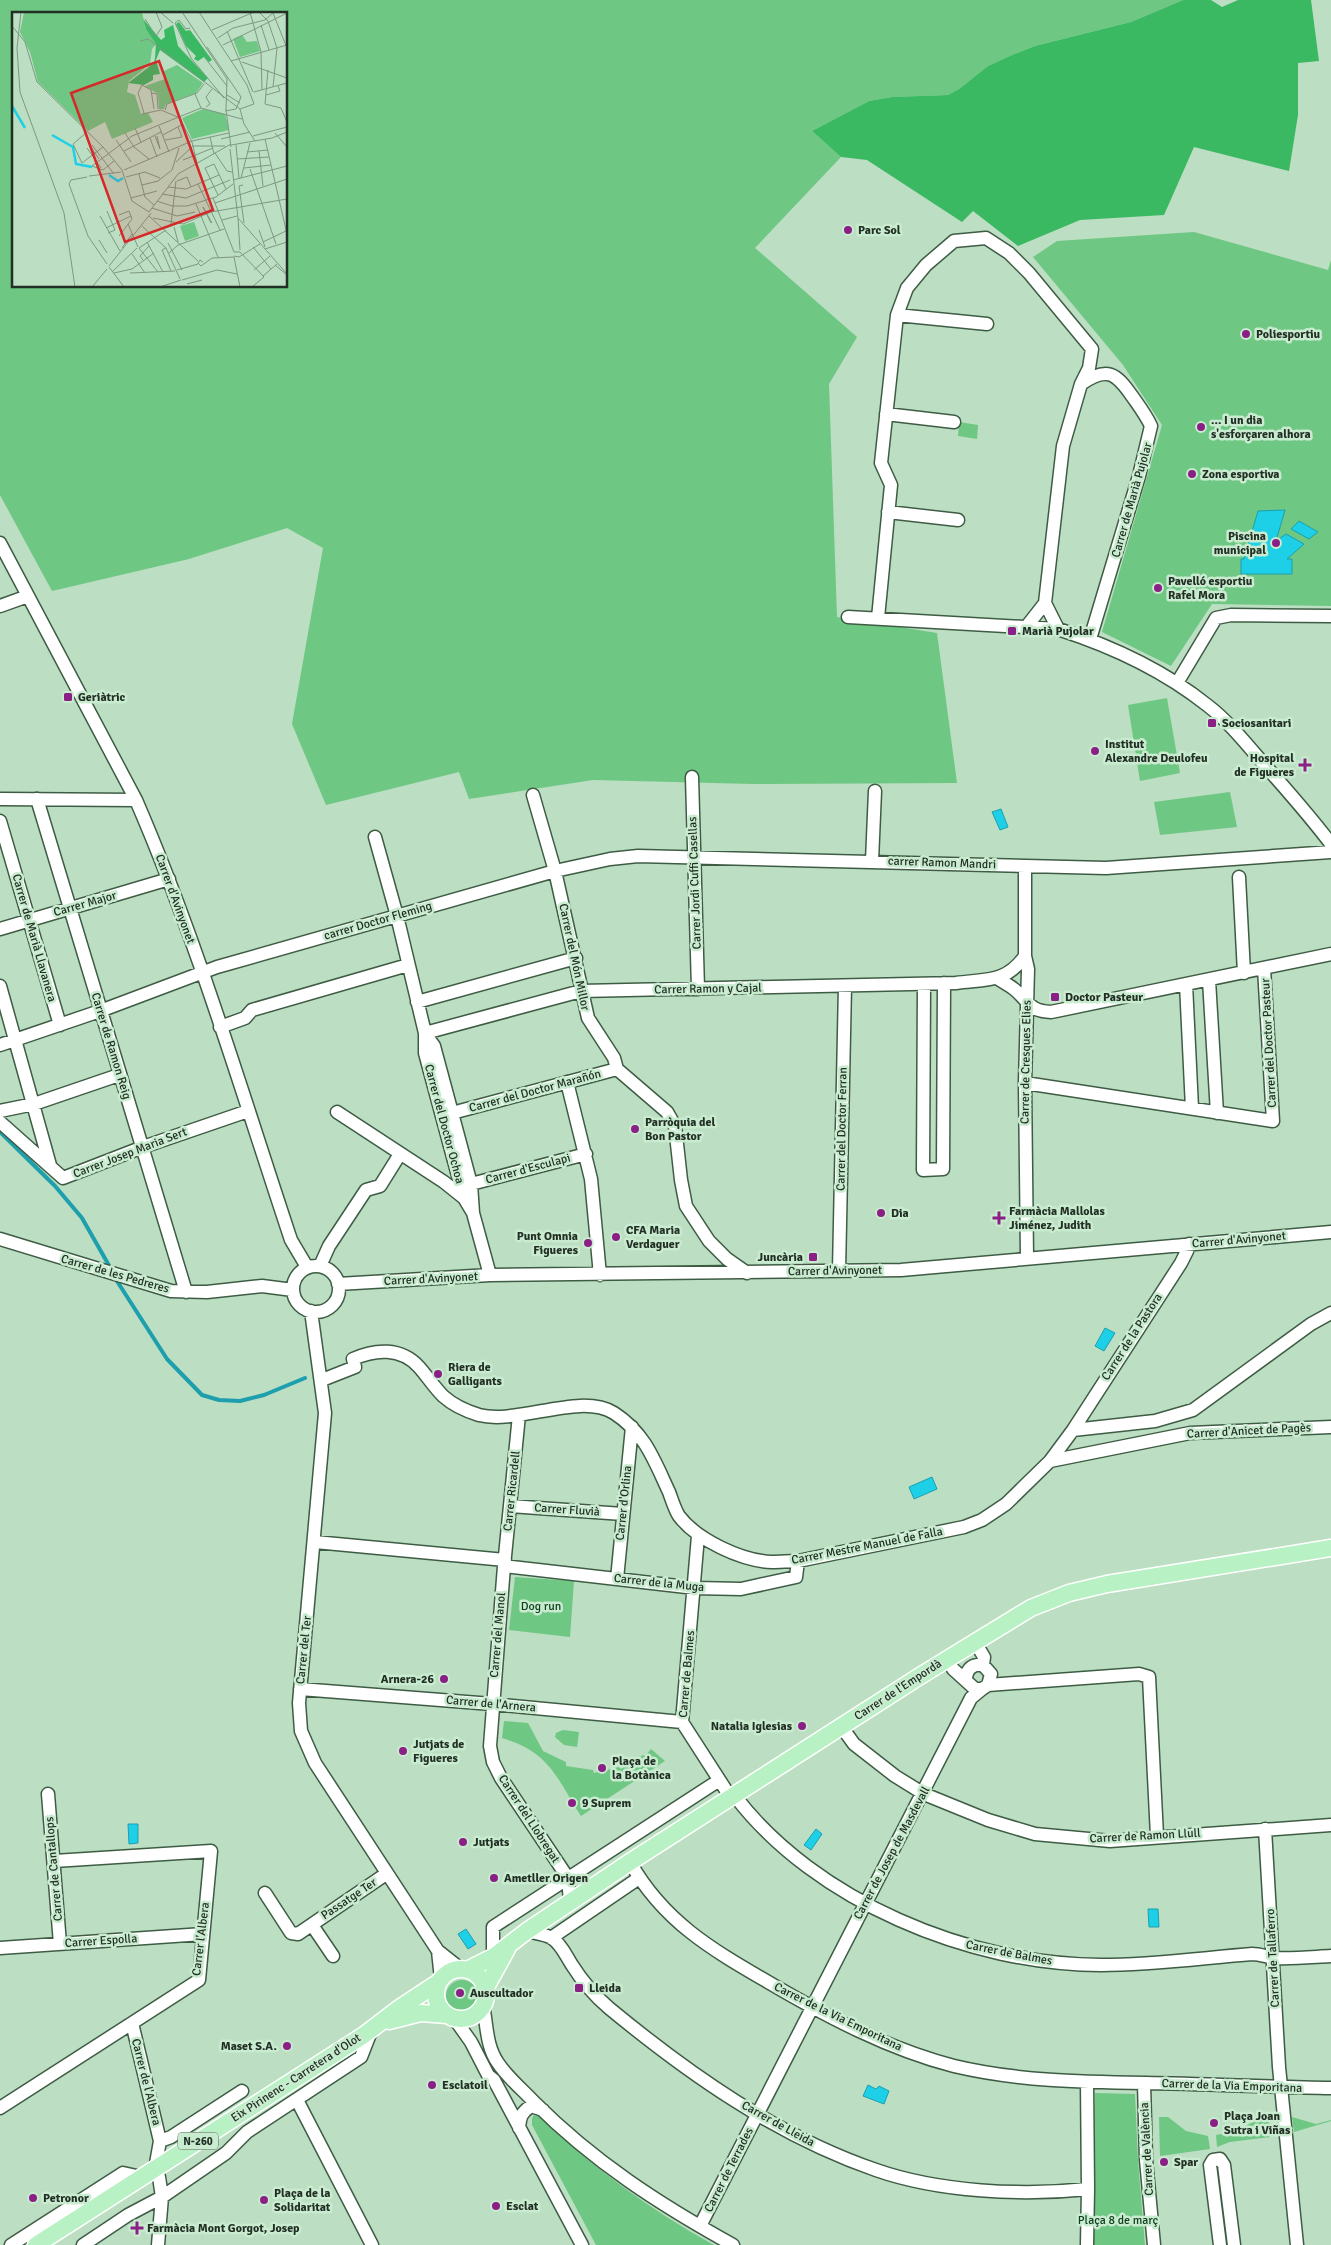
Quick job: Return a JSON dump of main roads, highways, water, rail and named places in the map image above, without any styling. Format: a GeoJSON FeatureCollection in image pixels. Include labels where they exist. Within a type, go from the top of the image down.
{"type":"FeatureCollection","features":[{"type":"Feature","properties":{"kind":"main road","name":"Carrer de l'Empordà"},"geometry":{"type":"LineString","coordinates":[[465,1970],[493,1957],[527,1931],[630,1862],[947,1658],[1031,1608],[1069,1593],[1107,1584],[1331,1548]]}},
{"type":"Feature","properties":{"kind":"main road","name":"Carrer de l'Empordà"},"geometry":{"type":"LineString","coordinates":[[484,1997],[510,1943]]}},
{"type":"Feature","properties":{"kind":"main road"},"geometry":{"type":"LineString","coordinates":[[465,1970],[480,1978],[484,1997]]}},
{"type":"Feature","properties":{"kind":"main road","name":"N-260"},"geometry":{"type":"LineString","coordinates":[[440,1981],[450,1972],[465,1970]]}},
{"type":"Feature","properties":{"kind":"main road"},"geometry":{"type":"LineString","coordinates":[[440,1981],[436,1994],[437,2002],[451,2016]]}},
{"type":"Feature","properties":{"kind":"main road","name":"Eix Pirinenc - Carretera d'Olot"},"geometry":{"type":"LineString","coordinates":[[38,2244],[376,2026],[440,1981]]}},
{"type":"Feature","properties":{"kind":"main road","name":"N-260"},"geometry":{"type":"LineString","coordinates":[[451,2016],[471,2017],[484,1997]]}},
{"type":"Feature","properties":{"kind":"main road","name":"Eix Pirinenc - Carretera d'Olot"},"geometry":{"type":"LineString","coordinates":[[376,2026],[416,2014],[451,2016]]}},
{"type":"Feature","properties":{"kind":"water","name":"Piscina municipal"},"geometry":{"type":"Polygon","coordinates":[[[1285,510],[1276,541],[1286,534],[1304,544],[1287,559],[1292,559],[1292,574],[1241,574],[1241,559],[1244,559],[1258,511],[1285,510]]]}},
{"type":"Feature","properties":{"kind":"water"},"geometry":{"type":"Polygon","coordinates":[[[1299,521],[1318,532],[1309,539],[1291,529],[1299,521]]]}},
{"type":"Feature","properties":{"kind":"water"},"geometry":{"type":"Polygon","coordinates":[[[1001,809],[1008,827],[1000,830],[992,812],[1001,809]]]}},
{"type":"Feature","properties":{"kind":"water"},"geometry":{"type":"Polygon","coordinates":[[[1105,1328],[1115,1333],[1104,1351],[1095,1346],[1105,1328]]]}},
{"type":"Feature","properties":{"kind":"water"},"geometry":{"type":"Polygon","coordinates":[[[932,1477],[937,1489],[914,1499],[909,1487],[932,1477]]]}},
{"type":"Feature","properties":{"kind":"water"},"geometry":{"type":"Polygon","coordinates":[[[128,1824],[138,1824],[138,1843],[129,1844],[128,1824]]]}},
{"type":"Feature","properties":{"kind":"water"},"geometry":{"type":"Polygon","coordinates":[[[816,1829],[822,1834],[811,1850],[804,1845],[816,1829]]]}},
{"type":"Feature","properties":{"kind":"water"},"geometry":{"type":"Polygon","coordinates":[[[1148,1909],[1158,1909],[1159,1927],[1149,1927],[1148,1909]]]}},
{"type":"Feature","properties":{"kind":"water"},"geometry":{"type":"Polygon","coordinates":[[[466,1929],[476,1944],[468,1949],[458,1934],[466,1929]]]}},
{"type":"Feature","properties":{"kind":"water"},"geometry":{"type":"Polygon","coordinates":[[[868,2085],[876,2089],[879,2086],[889,2091],[884,2104],[863,2096],[868,2085]]]}},
{"type":"Feature","properties":{"kind":"waterway"},"geometry":{"type":"LineString","coordinates":[[0,1132],[55,1186],[82,1218],[111,1269]]}},
{"type":"Feature","properties":{"kind":"waterway"},"geometry":{"type":"LineString","coordinates":[[115,1278],[167,1359],[202,1395],[219,1400],[240,1401],[264,1395],[305,1378]]}},
{"type":"Feature","properties":{"kind":"place","name":"Parc Sol"},"geometry":{"type":"Point","coordinates":[848,230]}},
{"type":"Feature","properties":{"kind":"place","name":"Poliesportiu"},"geometry":{"type":"Point","coordinates":[1246,334]}},
{"type":"Feature","properties":{"kind":"place","name":"... I un dia s'esforçaren alhora"},"geometry":{"type":"Point","coordinates":[1201,427]}},
{"type":"Feature","properties":{"kind":"place","name":"Zona esportiva"},"geometry":{"type":"Point","coordinates":[1192,474]}},
{"type":"Feature","properties":{"kind":"place","name":"Piscina municipal"},"geometry":{"type":"Point","coordinates":[1276,543]}},
{"type":"Feature","properties":{"kind":"place","name":"Pavelló esportiu Rafel Mora"},"geometry":{"type":"Point","coordinates":[1158,588]}},
{"type":"Feature","properties":{"kind":"place","name":"Marià Pujolar"},"geometry":{"type":"Point","coordinates":[1012,631]}},
{"type":"Feature","properties":{"kind":"place","name":"Geriàtric"},"geometry":{"type":"Point","coordinates":[68,697]}},
{"type":"Feature","properties":{"kind":"place","name":"Sociosanitari"},"geometry":{"type":"Point","coordinates":[1212,723]}},
{"type":"Feature","properties":{"kind":"place","name":"Institut Alexandre Deulofeu"},"geometry":{"type":"Point","coordinates":[1095,751]}},
{"type":"Feature","properties":{"kind":"place","name":"Hospital de Figueres"},"geometry":{"type":"Point","coordinates":[1305,765]}},
{"type":"Feature","properties":{"kind":"place","name":"Doctor Pasteur"},"geometry":{"type":"Point","coordinates":[1055,997]}},
{"type":"Feature","properties":{"kind":"place","name":"Parròquia del Bon Pastor"},"geometry":{"type":"Point","coordinates":[635,1129]}},
{"type":"Feature","properties":{"kind":"place","name":"Dia"},"geometry":{"type":"Point","coordinates":[881,1213]}},
{"type":"Feature","properties":{"kind":"place","name":"Farmàcia Mallolas Jiménez, Judith"},"geometry":{"type":"Point","coordinates":[999,1218]}},
{"type":"Feature","properties":{"kind":"place","name":"CFA Maria Verdaguer"},"geometry":{"type":"Point","coordinates":[616,1237]}},
{"type":"Feature","properties":{"kind":"place","name":"Punt Omnia Figueres"},"geometry":{"type":"Point","coordinates":[588,1243]}},
{"type":"Feature","properties":{"kind":"place","name":"Juncària"},"geometry":{"type":"Point","coordinates":[813,1257]}},
{"type":"Feature","properties":{"kind":"place","name":"Riera de Galligants"},"geometry":{"type":"Point","coordinates":[438,1374]}},
{"type":"Feature","properties":{"kind":"place","name":"Arnera-26"},"geometry":{"type":"Point","coordinates":[444,1679]}},
{"type":"Feature","properties":{"kind":"place","name":"Natalia Iglesias"},"geometry":{"type":"Point","coordinates":[802,1726]}},
{"type":"Feature","properties":{"kind":"place","name":"Jutjats de Figueres"},"geometry":{"type":"Point","coordinates":[403,1751]}},
{"type":"Feature","properties":{"kind":"place","name":"Plaça de la Botànica"},"geometry":{"type":"Point","coordinates":[602,1768]}},
{"type":"Feature","properties":{"kind":"place","name":"9 Suprem"},"geometry":{"type":"Point","coordinates":[572,1803]}},
{"type":"Feature","properties":{"kind":"place","name":"Jutjats"},"geometry":{"type":"Point","coordinates":[463,1842]}},
{"type":"Feature","properties":{"kind":"place","name":"Ametller Origen"},"geometry":{"type":"Point","coordinates":[494,1878]}},
{"type":"Feature","properties":{"kind":"place","name":"Lleida"},"geometry":{"type":"Point","coordinates":[579,1988]}},
{"type":"Feature","properties":{"kind":"place","name":"Auscultador"},"geometry":{"type":"Point","coordinates":[460,1993]}},
{"type":"Feature","properties":{"kind":"place","name":"Maset S.A."},"geometry":{"type":"Point","coordinates":[287,2046]}},
{"type":"Feature","properties":{"kind":"place","name":"Esclatoil"},"geometry":{"type":"Point","coordinates":[432,2085]}},
{"type":"Feature","properties":{"kind":"place","name":"Plaça Joan Sutra i Viñas"},"geometry":{"type":"Point","coordinates":[1214,2123]}},
{"type":"Feature","properties":{"kind":"place","name":"Spar"},"geometry":{"type":"Point","coordinates":[1164,2162]}},
{"type":"Feature","properties":{"kind":"place","name":"Petronor"},"geometry":{"type":"Point","coordinates":[33,2198]}},
{"type":"Feature","properties":{"kind":"place","name":"Plaça de la Solidaritat"},"geometry":{"type":"Point","coordinates":[264,2200]}},
{"type":"Feature","properties":{"kind":"place","name":"Esclat"},"geometry":{"type":"Point","coordinates":[496,2206]}},
{"type":"Feature","properties":{"kind":"place","name":"Farmàcia Mont Gorgot, Josep"},"geometry":{"type":"Point","coordinates":[137,2228]}},
{"type":"Feature","properties":{"kind":"park label","name":"Dog run"},"geometry":{"type":"Point","coordinates":[541,1606]}},
{"type":"Feature","properties":{"kind":"park label","name":"Plaça 8 de març"},"geometry":{"type":"Point","coordinates":[1118,2220]}}]}
